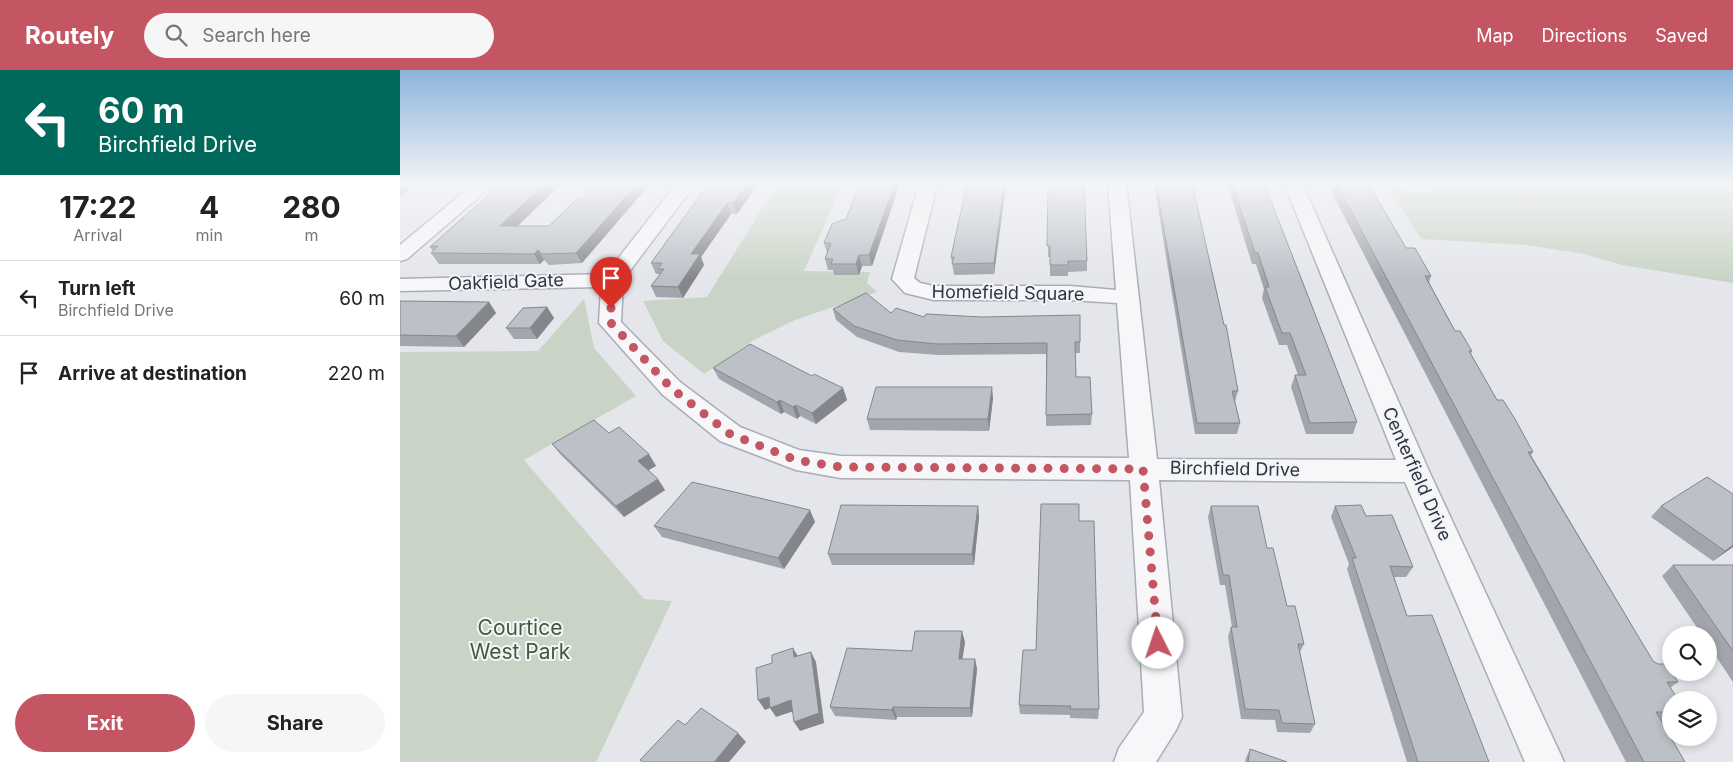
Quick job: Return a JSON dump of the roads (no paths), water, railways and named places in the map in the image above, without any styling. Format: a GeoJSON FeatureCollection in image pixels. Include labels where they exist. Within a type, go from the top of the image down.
{"type":"FeatureCollection","features":[{"type":"Feature","properties":{"kind":"street"},"geometry":{"type":"LineString","coordinates":[[400,255],[448,215]]}},
{"type":"Feature","properties":{"kind":"street"},"geometry":{"type":"LineString","coordinates":[[612,280],[663,215]]}},
{"type":"Feature","properties":{"kind":"street","name":"Homefield Square"},"geometry":{"type":"LineString","coordinates":[[920,215],[903,279],[913,288],[934,293],[1070,293],[1127,297]]}},
{"type":"Feature","properties":{"kind":"street"},"geometry":{"type":"LineString","coordinates":[[1120,215],[1164,717],[1133,762]]}},
{"type":"Feature","properties":{"kind":"street","name":"Centerfield Drive"},"geometry":{"type":"LineString","coordinates":[[1306,215],[1415,471],[1545,762]]}},
{"type":"Feature","properties":{"kind":"street","name":"Oakfield Gate"},"geometry":{"type":"LineString","coordinates":[[400,285],[612,280]]}},
{"type":"Feature","properties":{"kind":"street","name":"Birchfield Drive"},"geometry":{"type":"LineString","coordinates":[[612,280],[610,322],[671,388],[730,434],[796,460],[841,467],[1415,471]]}},
{"type":"Feature","properties":{"kind":"park label","name":"Courtice West Park"},"geometry":{"type":"Point","coordinates":[520,640]}}]}
